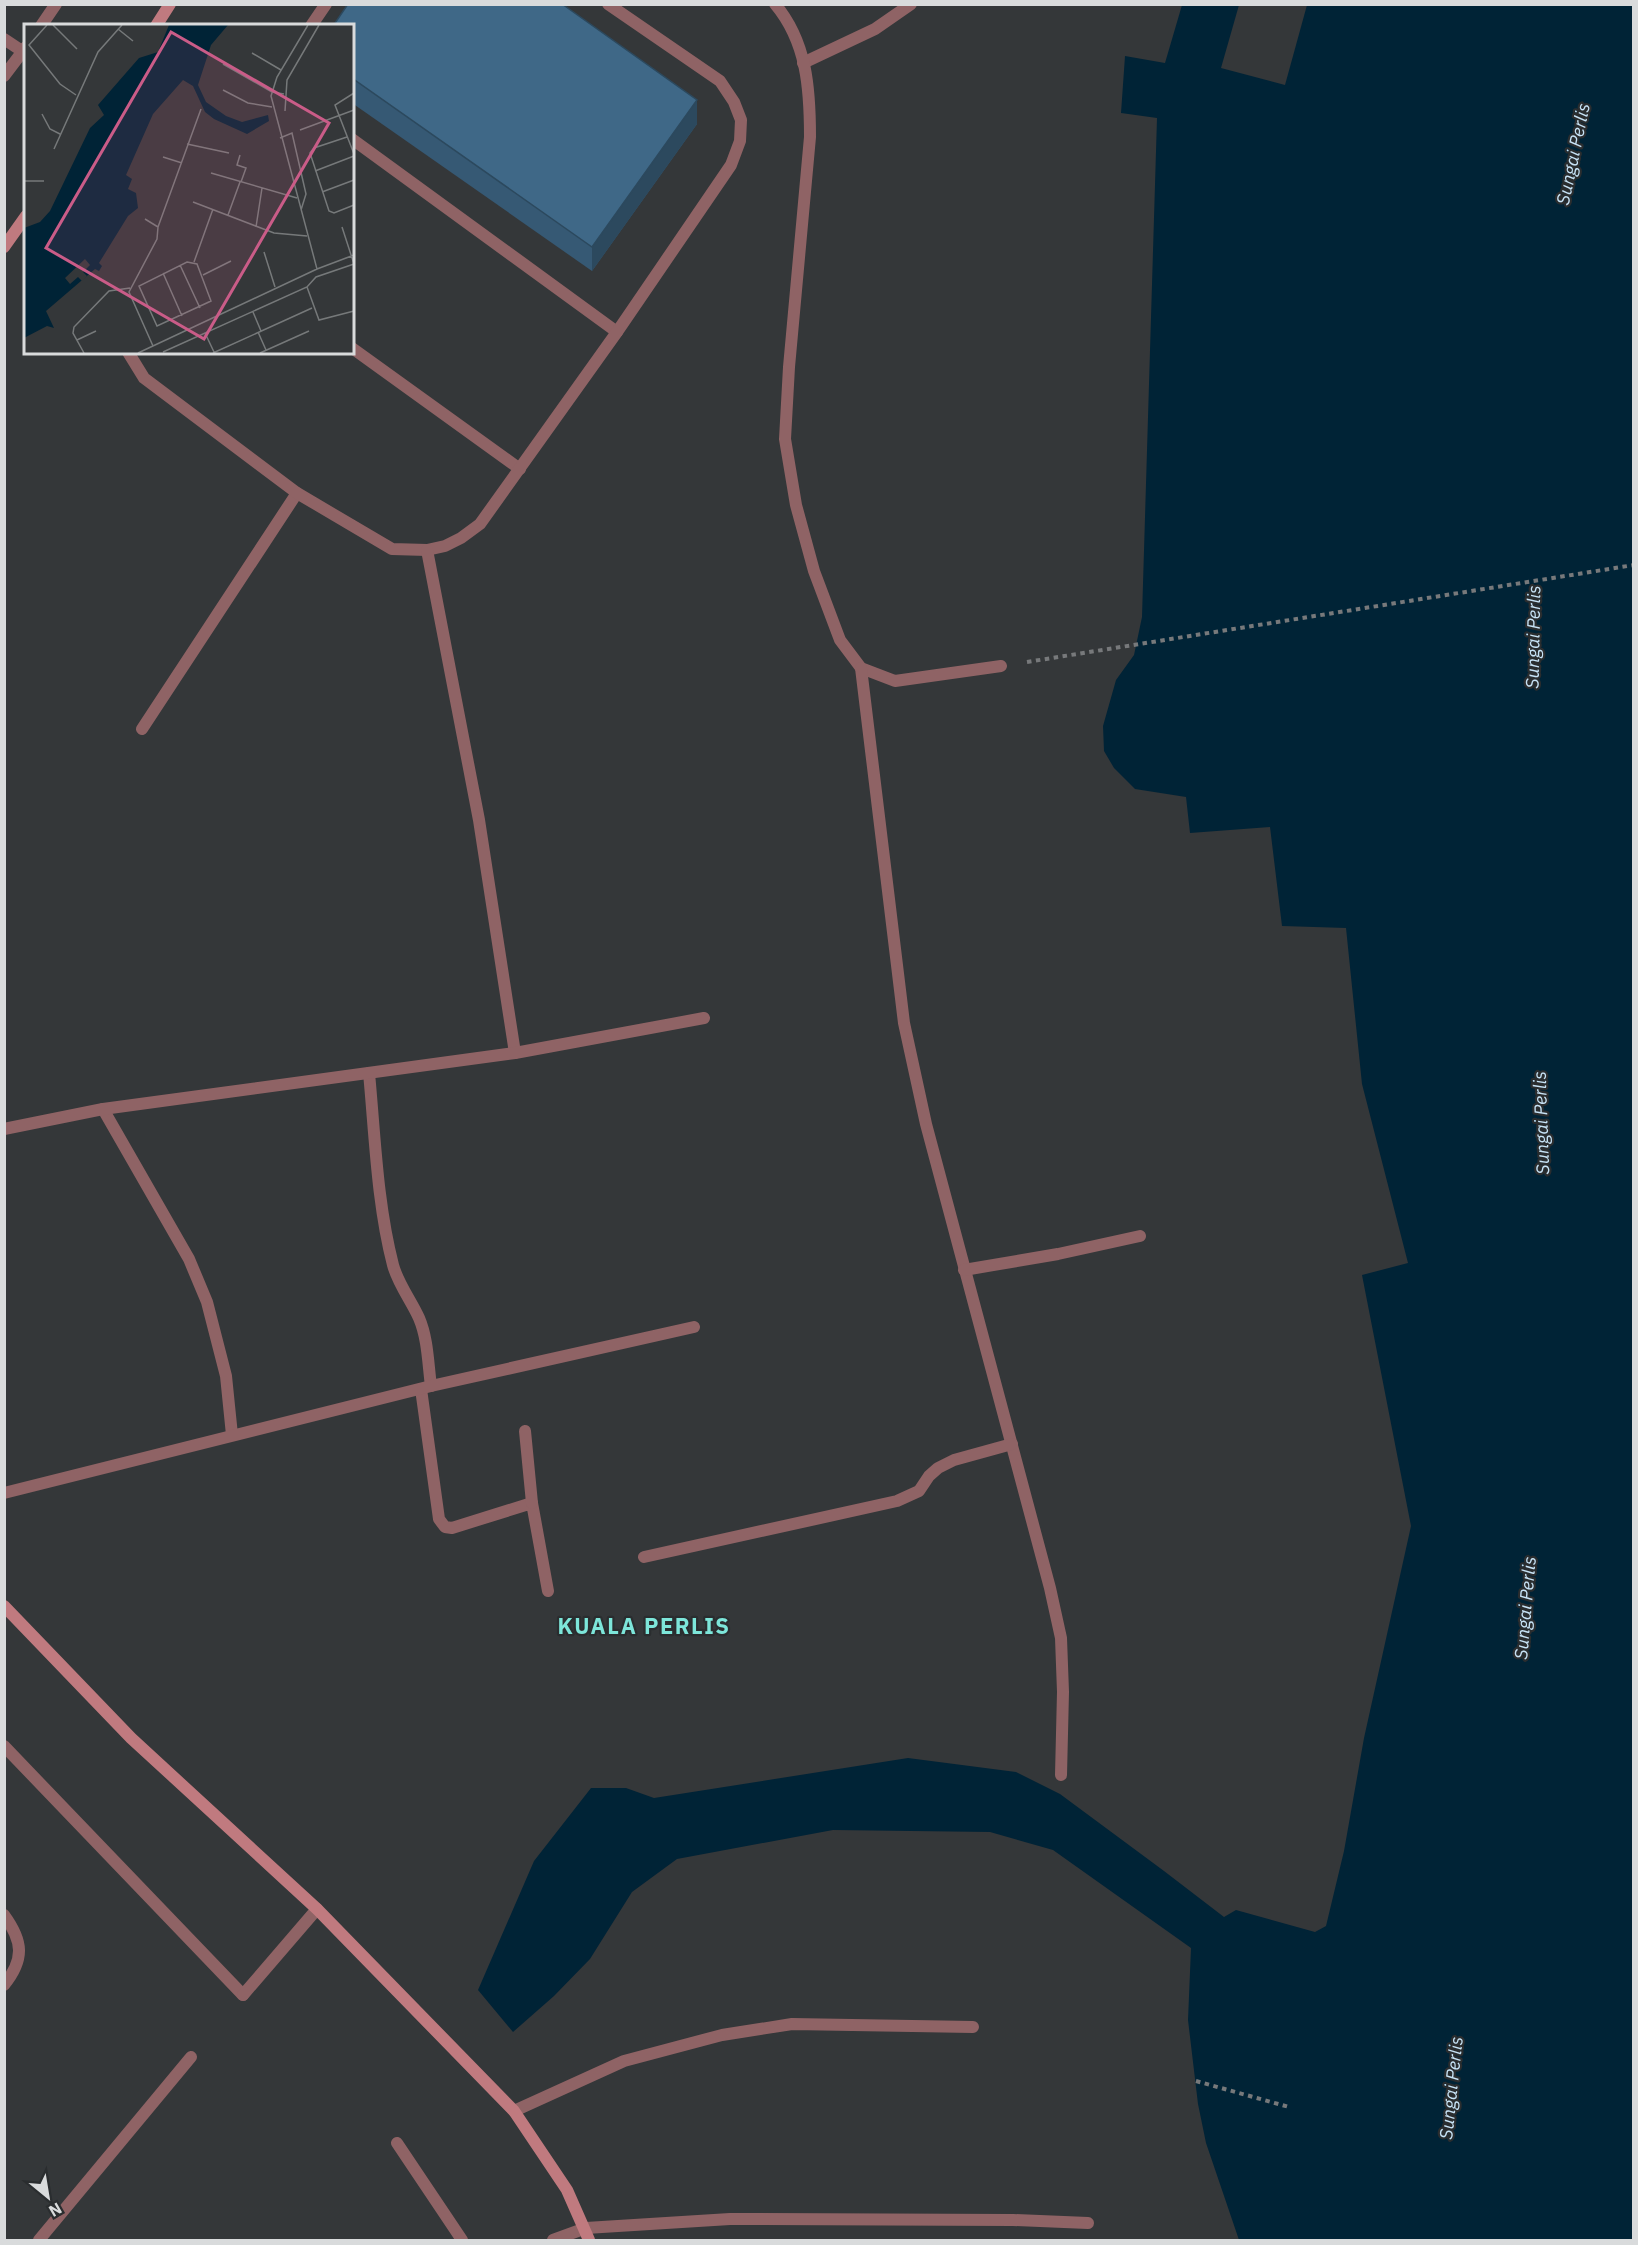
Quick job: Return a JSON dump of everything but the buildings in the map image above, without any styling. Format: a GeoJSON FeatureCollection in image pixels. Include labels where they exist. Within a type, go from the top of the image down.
{"type":"FeatureCollection","features":[{"type":"Feature","properties":{"kind":"main road"},"geometry":{"type":"LineString","coordinates":[[157,24],[170,4]]}},
{"type":"Feature","properties":{"kind":"main road"},"geometry":{"type":"LineString","coordinates":[[4,247],[24,219]]}},
{"type":"Feature","properties":{"kind":"main road"},"geometry":{"type":"LineString","coordinates":[[4,1606],[131,1738],[316,1909],[514,2111],[567,2190],[587,2234]]}},
{"type":"Feature","properties":{"kind":"street"},"geometry":{"type":"LineString","coordinates":[[42,24],[56,4]]}},
{"type":"Feature","properties":{"kind":"street"},"geometry":{"type":"LineString","coordinates":[[312,24],[326,4]]}},
{"type":"Feature","properties":{"kind":"street"},"geometry":{"type":"LineString","coordinates":[[129,354],[144,378],[297,493],[392,549],[427,550],[446,546],[461,538],[480,524],[617,332],[731,165],[740,141],[741,120],[734,102],[720,81],[608,4]]}},
{"type":"Feature","properties":{"kind":"street"},"geometry":{"type":"LineString","coordinates":[[775,4],[795,33],[810,100],[810,137],[784,439],[796,505],[814,571],[840,640],[861,668],[904,1023],[926,1124],[1050,1588],[1061,1638],[1063,1692],[1061,1774]]}},
{"type":"Feature","properties":{"kind":"street"},"geometry":{"type":"LineString","coordinates":[[803,63],[875,29],[911,4]]}},
{"type":"Feature","properties":{"kind":"street"},"geometry":{"type":"LineString","coordinates":[[4,39],[24,49],[4,76]]}},
{"type":"Feature","properties":{"kind":"street"},"geometry":{"type":"LineString","coordinates":[[354,140],[617,332]]}},
{"type":"Feature","properties":{"kind":"street"},"geometry":{"type":"LineString","coordinates":[[354,349],[520,469]]}},
{"type":"Feature","properties":{"kind":"street"},"geometry":{"type":"LineString","coordinates":[[142,729],[297,493]]}},
{"type":"Feature","properties":{"kind":"street"},"geometry":{"type":"LineString","coordinates":[[427,550],[479,820],[516,1053]]}},
{"type":"Feature","properties":{"kind":"street"},"geometry":{"type":"LineString","coordinates":[[861,668],[895,681],[1001,666]]}},
{"type":"Feature","properties":{"kind":"street"},"geometry":{"type":"LineString","coordinates":[[4,1129],[103,1109],[516,1053],[704,1018]]}},
{"type":"Feature","properties":{"kind":"street"},"geometry":{"type":"LineString","coordinates":[[369,1073],[387,1236],[397,1276],[423,1329],[426,1387],[439,1519],[446,1527],[452,1528],[532,1503]]}},
{"type":"Feature","properties":{"kind":"street"},"geometry":{"type":"LineString","coordinates":[[103,1109],[189,1259],[207,1302],[226,1376],[232,1435]]}},
{"type":"Feature","properties":{"kind":"street"},"geometry":{"type":"LineString","coordinates":[[964,1270],[1058,1254],[1140,1236]]}},
{"type":"Feature","properties":{"kind":"street"},"geometry":{"type":"LineString","coordinates":[[4,1493],[426,1387],[694,1327]]}},
{"type":"Feature","properties":{"kind":"street"},"geometry":{"type":"LineString","coordinates":[[525,1431],[532,1503],[548,1591]]}},
{"type":"Feature","properties":{"kind":"street"},"geometry":{"type":"LineString","coordinates":[[644,1557],[897,1501],[919,1491],[929,1476],[938,1468],[954,1460],[1011,1444]]}},
{"type":"Feature","properties":{"kind":"street"},"geometry":{"type":"LineString","coordinates":[[4,1746],[243,1995],[316,1909]]}},
{"type":"Feature","properties":{"kind":"street"},"geometry":{"type":"LineString","coordinates":[[4,1915],[13,1927],[20,1946],[18,1963],[4,1984]]}},
{"type":"Feature","properties":{"kind":"street"},"geometry":{"type":"LineString","coordinates":[[514,2111],[624,2061],[722,2036],[792,2024],[973,2027]]}},
{"type":"Feature","properties":{"kind":"street"},"geometry":{"type":"LineString","coordinates":[[39,2241],[191,2057]]}},
{"type":"Feature","properties":{"kind":"street"},"geometry":{"type":"LineString","coordinates":[[397,2143],[462,2241]]}},
{"type":"Feature","properties":{"kind":"street"},"geometry":{"type":"LineString","coordinates":[[553,2241],[587,2234],[730,2219],[1013,2220],[1088,2223]]}},
{"type":"Feature","properties":{"kind":"path"},"geometry":{"type":"LineString","coordinates":[[1001,666],[1634,565]]}},
{"type":"Feature","properties":{"kind":"path"},"geometry":{"type":"LineString","coordinates":[[1196,2081],[1289,2107]]}},
{"type":"Feature","properties":{"kind":"water","name":"Sungai Perlis"},"geometry":{"type":"Polygon","coordinates":[[[1182,5],[1633,5],[1633,2240],[1239,2240],[1206,2143],[1198,2104],[1188,2020],[1191,1948],[1053,1850],[990,1832],[833,1830],[677,1859],[632,1892],[590,1959],[554,1996],[513,2032],[478,1990],[534,1861],[591,1788],[626,1788],[654,1798],[908,1758],[1016,1772],[1060,1794],[1224,1917],[1236,1910],[1315,1932],[1326,1926],[1344,1851],[1364,1738],[1411,1526],[1362,1275],[1408,1263],[1362,1084],[1346,928],[1282,926],[1270,827],[1190,833],[1186,797],[1135,789],[1114,768],[1104,751],[1103,726],[1116,680],[1134,655],[1142,617],[1157,118],[1121,113],[1125,56],[1165,63],[1182,5]]]}},
{"type":"Feature","properties":{"kind":"pier"},"geometry":{"type":"Polygon","coordinates":[[[1239,5],[1307,5],[1285,85],[1221,68],[1239,5]]]}},
{"type":"Feature","properties":{"kind":"district","name":"KUALA PERLIS"},"geometry":{"type":"Point","coordinates":[644,1625]}}]}
